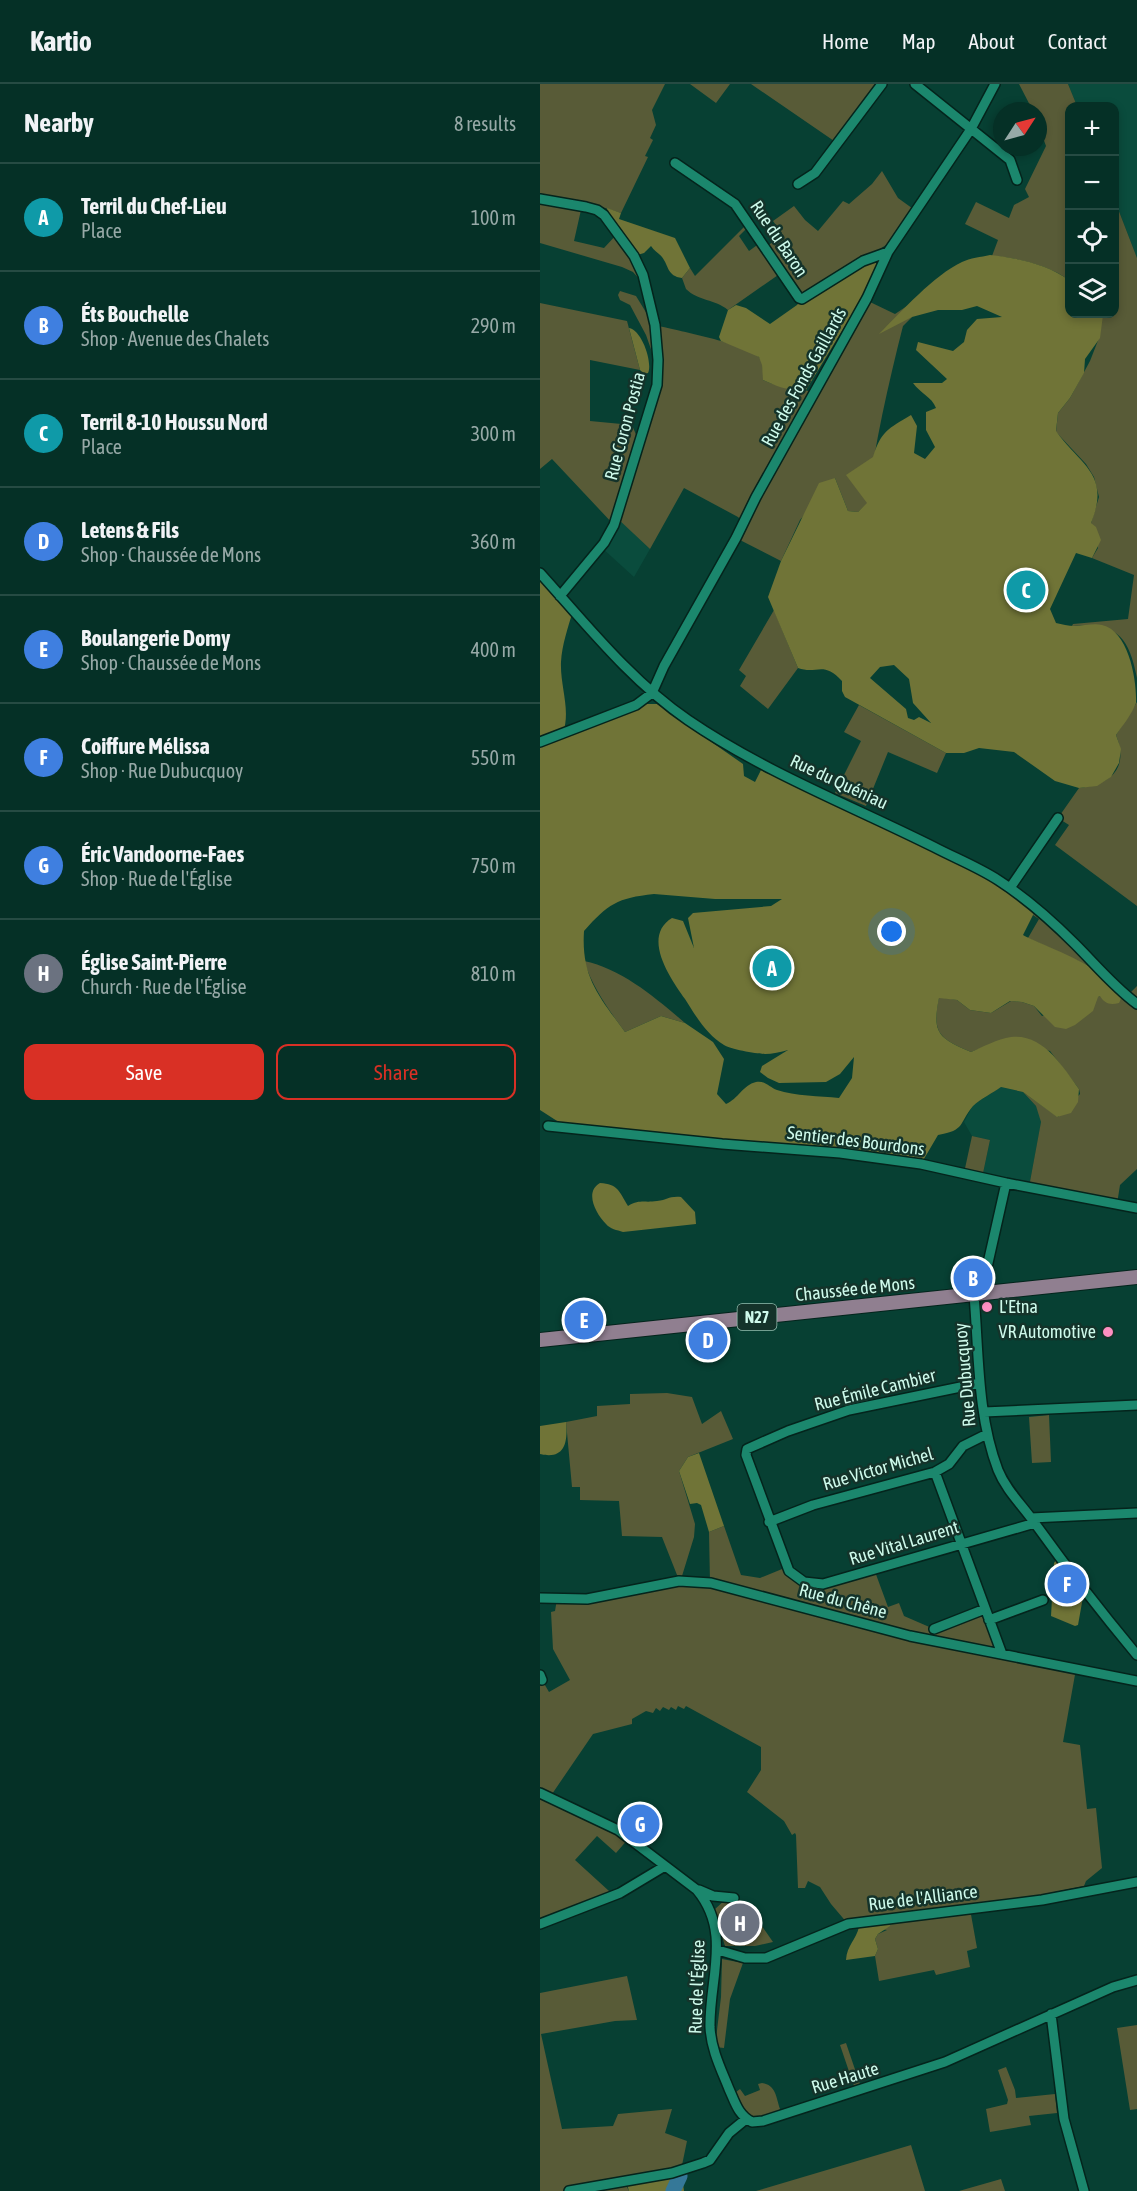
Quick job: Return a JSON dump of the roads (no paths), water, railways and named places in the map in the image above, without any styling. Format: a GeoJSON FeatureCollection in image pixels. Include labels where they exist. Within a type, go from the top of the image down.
{"type":"FeatureCollection","features":[{"type":"Feature","properties":{"kind":"main road","name":"Chaussée de Mons"},"geometry":{"type":"LineString","coordinates":[[540,1340],[1137,1277]]}},
{"type":"Feature","properties":{"kind":"street"},"geometry":{"type":"LineString","coordinates":[[798,184],[815,173],[882,84]]}},
{"type":"Feature","properties":{"kind":"street"},"geometry":{"type":"LineString","coordinates":[[915,84],[1010,160],[1017,180]]}},
{"type":"Feature","properties":{"kind":"street","name":"Rue des Fonds Gaillards"},"geometry":{"type":"LineString","coordinates":[[652,693],[664,666],[736,538],[756,497],[871,291],[888,252],[971,129],[995,84]]}},
{"type":"Feature","properties":{"kind":"street","name":"Rue du Baron"},"geometry":{"type":"LineString","coordinates":[[675,163],[735,204],[799,298],[802,299],[863,261],[888,252]]}},
{"type":"Feature","properties":{"kind":"street","name":"Rue Coron Postia"},"geometry":{"type":"LineString","coordinates":[[540,199],[593,208],[600,212],[634,256],[644,275],[656,332],[657,385],[610,533],[560,596]]}},
{"type":"Feature","properties":{"kind":"street","name":"Rue du Quéniau"},"geometry":{"type":"LineString","coordinates":[[540,573],[652,693],[687,720],[743,754],[870,814],[1010,888],[1048,919],[1076,945],[1110,983],[1137,1004]]}},
{"type":"Feature","properties":{"kind":"street"},"geometry":{"type":"LineString","coordinates":[[540,742],[636,705],[652,693]]}},
{"type":"Feature","properties":{"kind":"street"},"geometry":{"type":"LineString","coordinates":[[1010,888],[1059,818]]}},
{"type":"Feature","properties":{"kind":"street","name":"Sentier des Bourdons"},"geometry":{"type":"LineString","coordinates":[[548,1126],[722,1144],[840,1153],[921,1164],[1137,1208]]}},
{"type":"Feature","properties":{"kind":"street","name":"Rue Dubucquoy"},"geometry":{"type":"LineString","coordinates":[[1006,1183],[978,1295],[980,1383],[987,1434],[1003,1482],[1080,1586],[1137,1655]]}},
{"type":"Feature","properties":{"kind":"street","name":"Rue Émile Cambier"},"geometry":{"type":"LineString","coordinates":[[769,1522],[746,1455],[747,1449],[838,1413],[980,1383]]}},
{"type":"Feature","properties":{"kind":"street"},"geometry":{"type":"LineString","coordinates":[[984,1412],[1137,1405]]}},
{"type":"Feature","properties":{"kind":"street","name":"Rue Victor Michel"},"geometry":{"type":"LineString","coordinates":[[769,1522],[813,1505],[935,1472],[949,1464],[963,1446],[987,1434]]}},
{"type":"Feature","properties":{"kind":"street"},"geometry":{"type":"LineString","coordinates":[[935,1472],[1002,1654]]}},
{"type":"Feature","properties":{"kind":"street","name":"Rue Vital Laurent"},"geometry":{"type":"LineString","coordinates":[[769,1522],[792,1574],[804,1582],[823,1584],[1033,1521],[1137,1513]]}},
{"type":"Feature","properties":{"kind":"street","name":"Rue du Chêne"},"geometry":{"type":"LineString","coordinates":[[540,1598],[587,1599],[690,1580],[750,1593],[910,1636],[1137,1681]]}},
{"type":"Feature","properties":{"kind":"street"},"geometry":{"type":"LineString","coordinates":[[989,1620],[1043,1600]]}},
{"type":"Feature","properties":{"kind":"street"},"geometry":{"type":"LineString","coordinates":[[934,1629],[985,1609]]}},
{"type":"Feature","properties":{"kind":"street","name":"Rue de l'Église"},"geometry":{"type":"LineString","coordinates":[[540,1793],[618,1830],[697,1890],[713,1896],[734,1898]]}},
{"type":"Feature","properties":{"kind":"street"},"geometry":{"type":"LineString","coordinates":[[540,1924],[611,1897],[665,1866]]}},
{"type":"Feature","properties":{"kind":"street","name":"Rue de l'Alliance"},"geometry":{"type":"LineString","coordinates":[[718,1950],[746,1958],[760,1958],[775,1955],[848,1924],[1042,1900],[1137,1882]]}},
{"type":"Feature","properties":{"kind":"street","name":"Rue de l'Église"},"geometry":{"type":"LineString","coordinates":[[697,1890],[710,1908],[718,1950],[712,1996],[711,2040],[735,2103],[739,2112],[746,2119]]}},
{"type":"Feature","properties":{"kind":"street","name":"Rue Haute"},"geometry":{"type":"LineString","coordinates":[[746,2119],[752,2122],[764,2121],[922,2071],[1113,1987],[1137,1980]]}},
{"type":"Feature","properties":{"kind":"street"},"geometry":{"type":"LineString","coordinates":[[1051,2014],[1064,2120],[1084,2191]]}},
{"type":"Feature","properties":{"kind":"street"},"geometry":{"type":"LineString","coordinates":[[569,2191],[672,2173],[703,2163],[710,2160],[729,2133],[746,2119]]}},
{"type":"Feature","properties":{"kind":"waterway"},"geometry":{"type":"LineString","coordinates":[[673,2191],[680,2176]]}},
{"type":"Feature","properties":{"kind":"place","name":"Terril 8-10 Houssu Nord"},"geometry":{"type":"Point","coordinates":[1026,590]}},
{"type":"Feature","properties":{"kind":"place","name":"Terril du Chef-Lieu"},"geometry":{"type":"Point","coordinates":[772,968]}},
{"type":"Feature","properties":{"kind":"place","name":"Éts Bouchelle"},"geometry":{"type":"Point","coordinates":[973,1278]}},
{"type":"Feature","properties":{"kind":"place","name":"L'Etna"},"geometry":{"type":"Point","coordinates":[987,1307]}},
{"type":"Feature","properties":{"kind":"place","name":"Boulangerie Domy"},"geometry":{"type":"Point","coordinates":[584,1320]}},
{"type":"Feature","properties":{"kind":"place","name":"VR Automotive"},"geometry":{"type":"Point","coordinates":[1108,1332]}},
{"type":"Feature","properties":{"kind":"place","name":"Letens & Fils"},"geometry":{"type":"Point","coordinates":[708,1340]}},
{"type":"Feature","properties":{"kind":"place","name":"Coiffure Mélissa"},"geometry":{"type":"Point","coordinates":[1067,1584]}},
{"type":"Feature","properties":{"kind":"place","name":"Éric Vandoorne-Faes"},"geometry":{"type":"Point","coordinates":[640,1824]}},
{"type":"Feature","properties":{"kind":"place","name":"Église Saint-Pierre"},"geometry":{"type":"Point","coordinates":[740,1923]}}]}
